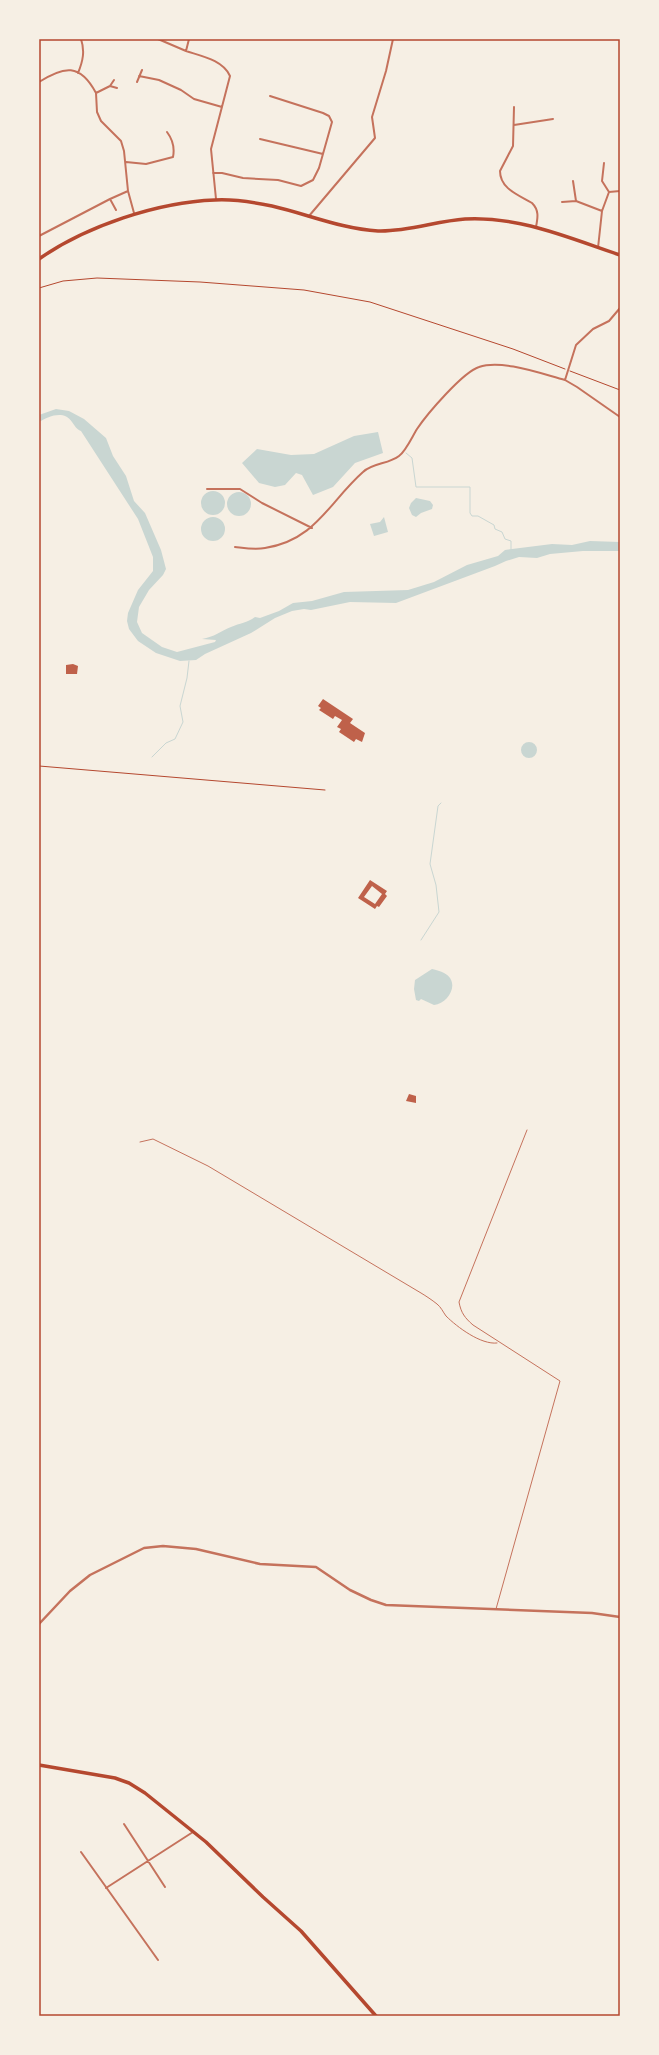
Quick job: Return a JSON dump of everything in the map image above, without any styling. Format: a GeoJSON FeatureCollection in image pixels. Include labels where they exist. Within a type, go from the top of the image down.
{"type":"FeatureCollection","features":[{"type":"Feature","properties":{"kind":"main road"},"geometry":{"type":"LineString","coordinates":[[39,259],[79,237],[134,213],[195,201],[216,199],[246,201],[348,226],[378,231],[411,228],[464,219],[492,219],[514,222],[536,227],[620,255]]}},
{"type":"Feature","properties":{"kind":"main road"},"geometry":{"type":"LineString","coordinates":[[39,1766],[93,1774],[129,1783],[145,1793],[194,1831],[310,1940],[376,2016]]}},
{"type":"Feature","properties":{"kind":"street"},"geometry":{"type":"LineString","coordinates":[[78,73],[84,47],[81,39]]}},
{"type":"Feature","properties":{"kind":"street"},"geometry":{"type":"LineString","coordinates":[[158,39],[221,65],[228,73],[229,80],[211,149],[216,199]]}},
{"type":"Feature","properties":{"kind":"street"},"geometry":{"type":"LineString","coordinates":[[186,51],[189,39]]}},
{"type":"Feature","properties":{"kind":"street"},"geometry":{"type":"LineString","coordinates":[[309,216],[375,138],[372,116],[386,71],[393,39]]}},
{"type":"Feature","properties":{"kind":"street"},"geometry":{"type":"LineString","coordinates":[[39,82],[54,73],[65,69],[78,73],[90,81],[96,93],[97,112],[101,121],[121,141],[126,162],[128,191],[134,213]]}},
{"type":"Feature","properties":{"kind":"street"},"geometry":{"type":"LineString","coordinates":[[137,82],[142,70]]}},
{"type":"Feature","properties":{"kind":"street"},"geometry":{"type":"LineString","coordinates":[[139,76],[159,80],[181,90],[194,99],[222,108]]}},
{"type":"Feature","properties":{"kind":"street"},"geometry":{"type":"LineString","coordinates":[[96,93],[110,86],[114,80]]}},
{"type":"Feature","properties":{"kind":"street"},"geometry":{"type":"LineString","coordinates":[[110,86],[117,88]]}},
{"type":"Feature","properties":{"kind":"street"},"geometry":{"type":"LineString","coordinates":[[213,173],[222,173],[243,178],[278,180],[301,186],[306,185],[313,180],[332,128],[332,122],[329,116],[270,96]]}},
{"type":"Feature","properties":{"kind":"street"},"geometry":{"type":"LineString","coordinates":[[514,107],[513,146],[500,172],[501,180],[505,186],[532,202],[536,207],[538,212],[536,227]]}},
{"type":"Feature","properties":{"kind":"street"},"geometry":{"type":"LineString","coordinates":[[514,125],[553,119]]}},
{"type":"Feature","properties":{"kind":"street"},"geometry":{"type":"LineString","coordinates":[[126,162],[146,164],[173,157],[174,150],[172,139],[167,132]]}},
{"type":"Feature","properties":{"kind":"street"},"geometry":{"type":"LineString","coordinates":[[260,139],[323,154]]}},
{"type":"Feature","properties":{"kind":"street"},"geometry":{"type":"LineString","coordinates":[[604,163],[602,181],[609,192]]}},
{"type":"Feature","properties":{"kind":"street"},"geometry":{"type":"LineString","coordinates":[[573,181],[576,201]]}},
{"type":"Feature","properties":{"kind":"street"},"geometry":{"type":"LineString","coordinates":[[39,236],[128,191]]}},
{"type":"Feature","properties":{"kind":"street"},"geometry":{"type":"LineString","coordinates":[[609,192],[620,191]]}},
{"type":"Feature","properties":{"kind":"street"},"geometry":{"type":"LineString","coordinates":[[598,248],[602,211],[609,192]]}},
{"type":"Feature","properties":{"kind":"street"},"geometry":{"type":"LineString","coordinates":[[110,199],[116,210]]}},
{"type":"Feature","properties":{"kind":"street"},"geometry":{"type":"LineString","coordinates":[[562,202],[576,201],[602,211]]}},
{"type":"Feature","properties":{"kind":"street"},"geometry":{"type":"LineString","coordinates":[[565,380],[576,345],[593,329],[609,321],[620,308]]}},
{"type":"Feature","properties":{"kind":"street"},"geometry":{"type":"LineString","coordinates":[[234,547],[263,549],[284,544],[312,528],[364,471],[399,456],[434,407],[478,367],[493,365],[516,368],[540,372],[565,380],[578,387],[620,417]]}},
{"type":"Feature","properties":{"kind":"street"},"geometry":{"type":"LineString","coordinates":[[207,490],[240,489],[312,528]]}},
{"type":"Feature","properties":{"kind":"street"},"geometry":{"type":"LineString","coordinates":[[39,1624],[70,1591],[90,1575],[144,1548],[163,1546],[196,1549],[260,1564],[316,1567],[350,1590],[386,1605],[592,1613],[620,1617]]}},
{"type":"Feature","properties":{"kind":"street"},"geometry":{"type":"LineString","coordinates":[[124,1824],[165,1887]]}},
{"type":"Feature","properties":{"kind":"street"},"geometry":{"type":"LineString","coordinates":[[106,1888],[194,1831]]}},
{"type":"Feature","properties":{"kind":"street"},"geometry":{"type":"LineString","coordinates":[[80,1852],[158,1960]]}},
{"type":"Feature","properties":{"kind":"lane"},"geometry":{"type":"LineString","coordinates":[[496,1610],[560,1385],[557,1378],[498,1342],[465,1319],[460,1310],[459,1302],[527,1130]]}},
{"type":"Feature","properties":{"kind":"lane"},"geometry":{"type":"LineString","coordinates":[[140,1142],[153,1139],[208,1166],[421,1293],[438,1305],[445,1315],[459,1327],[480,1339],[491,1343],[498,1342]]}},
{"type":"Feature","properties":{"kind":"path"},"geometry":{"type":"LineString","coordinates":[[39,288],[63,281],[97,278],[200,282],[304,290],[356,299],[370,302],[513,349],[620,390]]}},
{"type":"Feature","properties":{"kind":"path"},"geometry":{"type":"LineString","coordinates":[[39,766],[325,790]]}},
{"type":"Feature","properties":{"kind":"shaded area"},"geometry":{"type":"Polygon","coordinates":[[[56,409],[69,411],[84,419],[106,438],[113,456],[126,476],[134,501],[145,513],[161,550],[166,569],[163,575],[149,590],[139,607],[137,622],[142,633],[162,647],[177,652],[215,642],[216,640],[202,639],[249,621],[255,617],[260,618],[279,611],[293,603],[312,601],[344,592],[408,590],[434,582],[467,565],[498,556],[505,550],[552,544],[572,545],[590,541],[620,542],[620,551],[583,551],[550,554],[537,558],[519,557],[396,603],[350,602],[311,610],[304,609],[292,611],[275,618],[251,633],[205,654],[196,660],[180,661],[156,653],[138,641],[129,629],[127,621],[128,613],[138,590],[153,571],[153,557],[138,519],[81,431],[69,418],[61,415],[52,416],[39,422],[39,415],[56,409]]]}},
{"type":"Feature","properties":{"kind":"shaded area"},"geometry":{"type":"Polygon","coordinates":[[[378,432],[383,453],[355,463],[333,487],[313,495],[302,475],[296,473],[285,485],[275,487],[259,483],[242,463],[257,449],[291,455],[314,454],[354,436],[378,432]]]}},
{"type":"Feature","properties":{"kind":"shaded area"},"geometry":{"type":"Polygon","coordinates":[[[213,491],[222,494],[225,503],[222,512],[213,515],[204,512],[201,503],[204,494],[213,491]]]}},
{"type":"Feature","properties":{"kind":"shaded area"},"geometry":{"type":"Polygon","coordinates":[[[239,492],[248,495],[251,504],[248,513],[239,516],[230,513],[227,504],[230,495],[239,492]]]}},
{"type":"Feature","properties":{"kind":"shaded area"},"geometry":{"type":"Polygon","coordinates":[[[416,498],[430,501],[433,505],[432,509],[421,513],[416,517],[412,515],[409,508],[411,503],[416,498]]]}},
{"type":"Feature","properties":{"kind":"shaded area"},"geometry":{"type":"Polygon","coordinates":[[[213,517],[222,520],[225,529],[222,538],[213,541],[204,538],[201,529],[204,520],[213,517]]]}},
{"type":"Feature","properties":{"kind":"shaded area"},"geometry":{"type":"Polygon","coordinates":[[[384,517],[388,532],[374,536],[370,524],[380,522],[384,517]]]}},
{"type":"Feature","properties":{"kind":"shaded area"},"geometry":{"type":"Polygon","coordinates":[[[526,742],[532,742],[537,747],[535,756],[532,758],[526,758],[521,753],[521,747],[526,742]]]}},
{"type":"Feature","properties":{"kind":"shaded area"},"geometry":{"type":"Polygon","coordinates":[[[432,969],[443,972],[452,982],[451,992],[448,996],[444,1000],[434,1005],[421,999],[419,1001],[416,1000],[414,989],[415,980],[432,969]]]}},
{"type":"Feature","properties":{"kind":"building"},"geometry":{"type":"Polygon","coordinates":[[[73,664],[78,666],[77,674],[66,674],[66,665],[73,664]]]}},
{"type":"Feature","properties":{"kind":"building"},"geometry":{"type":"Polygon","coordinates":[[[323,699],[353,719],[350,723],[365,733],[362,742],[356,739],[354,742],[339,732],[341,729],[337,727],[342,720],[335,716],[333,719],[319,710],[321,708],[318,706],[323,699]]]}},
{"type":"Feature","properties":{"kind":"building"},"geometry":{"type":"Polygon","coordinates":[[[370,880],[387,891],[385,894],[387,896],[379,907],[377,906],[375,909],[358,898],[370,880]],[[372,886],[364,897],[375,904],[382,894],[372,886]]]}},
{"type":"Feature","properties":{"kind":"building"},"geometry":{"type":"Polygon","coordinates":[[[409,1094],[416,1096],[416,1103],[406,1101],[409,1094]]]}},
{"type":"Feature","properties":{"kind":"waterway"},"geometry":{"type":"LineString","coordinates":[[406,453],[412,458],[416,487],[470,487],[470,513],[472,516],[478,516],[494,525],[495,529],[502,532],[505,539],[511,541],[511,551]]}},
{"type":"Feature","properties":{"kind":"waterway"},"geometry":{"type":"LineString","coordinates":[[152,757],[166,743],[175,739],[183,722],[180,706],[187,678],[189,661]]}},
{"type":"Feature","properties":{"kind":"waterway"},"geometry":{"type":"LineString","coordinates":[[421,940],[439,912],[436,885],[430,864],[438,806],[441,803]]}}]}
